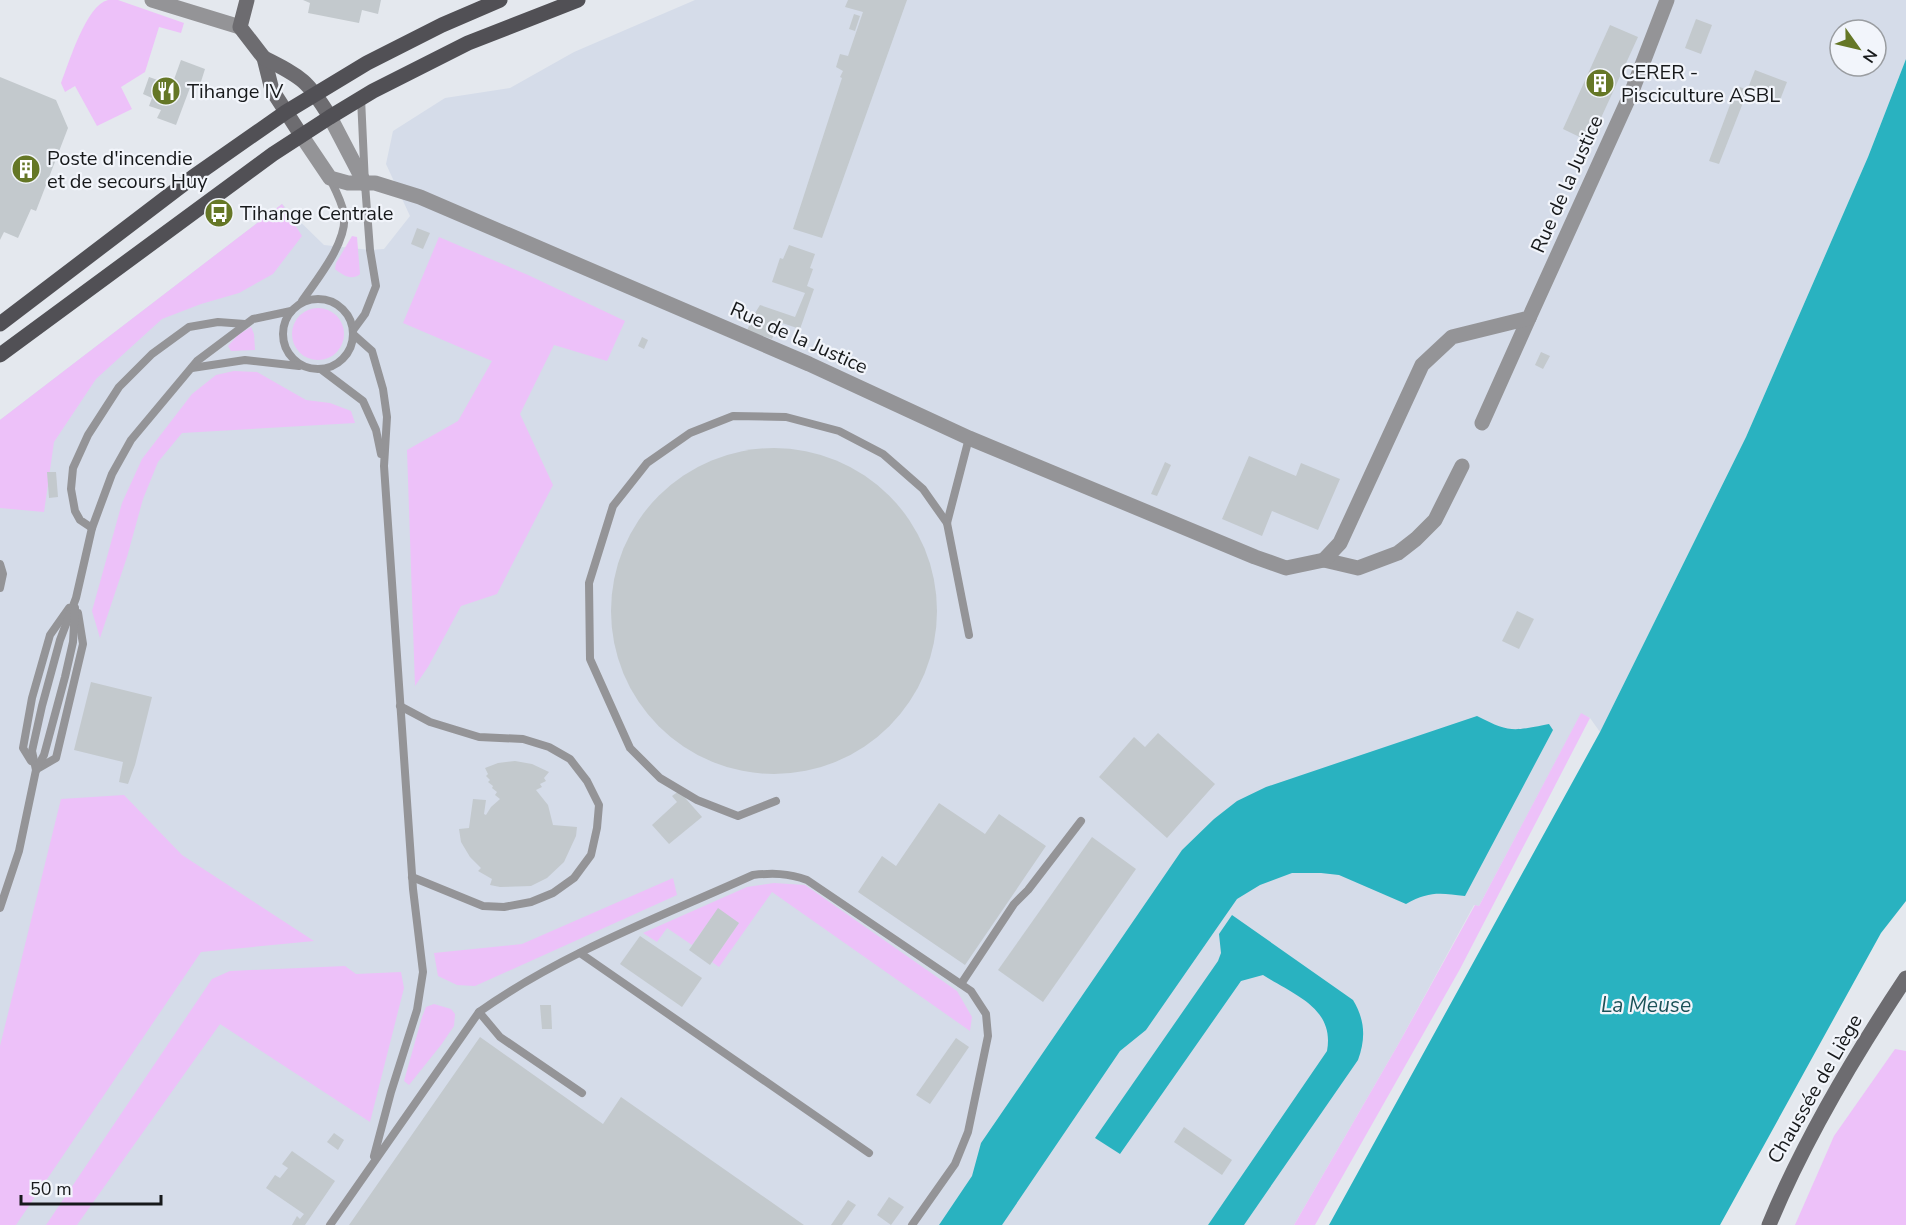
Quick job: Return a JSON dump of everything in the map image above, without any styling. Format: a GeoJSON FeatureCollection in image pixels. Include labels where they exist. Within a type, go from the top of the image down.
{"type":"FeatureCollection","features":[{"type":"Feature","properties":{"kind":"main road"},"geometry":{"type":"LineString","coordinates":[[248,0],[240,27],[264,58],[272,90],[301,135]]}},
{"type":"Feature","properties":{"kind":"main road"},"geometry":{"type":"LineString","coordinates":[[0,324],[194,177],[286,112],[359,67],[442,24],[500,0]]}},
{"type":"Feature","properties":{"kind":"main road"},"geometry":{"type":"LineString","coordinates":[[0,355],[301,135],[330,117],[361,98],[468,43],[578,0]]}},
{"type":"Feature","properties":{"kind":"main road"},"geometry":{"type":"LineString","coordinates":[[264,58],[296,74],[316,93],[330,117]]}},
{"type":"Feature","properties":{"kind":"main road","name":"Chaussée de Liège"},"geometry":{"type":"LineString","coordinates":[[1769,1225],[1785,1185],[1810,1138],[1874,1027],[1906,978]]}},
{"type":"Feature","properties":{"kind":"street","name":"Rue de la Justice"},"geometry":{"type":"LineString","coordinates":[[1482,423],[1632,91],[1667,0]]}},
{"type":"Feature","properties":{"kind":"street"},"geometry":{"type":"LineString","coordinates":[[157,1],[240,27]]}},
{"type":"Feature","properties":{"kind":"street"},"geometry":{"type":"LineString","coordinates":[[330,117],[365,184]]}},
{"type":"Feature","properties":{"kind":"street"},"geometry":{"type":"LineString","coordinates":[[301,135],[330,178]]}},
{"type":"Feature","properties":{"kind":"street","name":"Rue de la Justice"},"geometry":{"type":"LineString","coordinates":[[330,178],[348,183],[375,183],[420,197],[809,364],[969,438],[1286,568],[1324,560],[1358,568],[1398,553],[1435,520],[1462,466]]}},
{"type":"Feature","properties":{"kind":"street"},"geometry":{"type":"LineString","coordinates":[[1324,560],[1340,543],[1422,365],[1452,337],[1529,318]]}},
{"type":"Feature","properties":{"kind":"lane"},"geometry":{"type":"LineString","coordinates":[[354,332],[365,314],[376,286],[370,250],[361,98]]}},
{"type":"Feature","properties":{"kind":"lane"},"geometry":{"type":"LineString","coordinates":[[300,366],[288,355],[282,331],[291,311],[300,303],[336,250],[342,236],[344,214],[330,178]]}},
{"type":"Feature","properties":{"kind":"lane"},"geometry":{"type":"LineString","coordinates":[[300,303],[309,299],[332,301],[348,314],[354,332],[353,345],[342,362],[322,370]]}},
{"type":"Feature","properties":{"kind":"lane"},"geometry":{"type":"LineString","coordinates":[[0,909],[4,887],[19,851],[36,770],[32,751],[42,706],[60,640],[76,598],[92,528],[112,474],[131,440],[197,361],[253,319],[268,314],[291,311]]}},
{"type":"Feature","properties":{"kind":"lane"},"geometry":{"type":"LineString","coordinates":[[92,528],[80,520],[75,511],[72,489],[73,468],[88,435],[119,387],[152,354],[189,327],[218,322],[245,324]]}},
{"type":"Feature","properties":{"kind":"lane"},"geometry":{"type":"LineString","coordinates":[[354,332],[372,351],[383,389],[387,417],[384,466],[412,877],[423,972],[417,1010],[391,1092],[373,1163]]}},
{"type":"Feature","properties":{"kind":"lane"},"geometry":{"type":"LineString","coordinates":[[192,368],[245,360],[322,370],[363,402],[376,430],[384,466]]}},
{"type":"Feature","properties":{"kind":"lane"},"geometry":{"type":"LineString","coordinates":[[776,801],[738,816],[697,800],[660,778],[630,748],[590,659],[589,583],[613,506],[647,463],[690,433],[733,416],[786,417],[839,431],[883,454],[923,489],[947,523],[969,635]]}},
{"type":"Feature","properties":{"kind":"lane"},"geometry":{"type":"LineString","coordinates":[[947,523],[969,438]]}},
{"type":"Feature","properties":{"kind":"lane"},"geometry":{"type":"LineString","coordinates":[[0,564],[3,574],[0,588]]}},
{"type":"Feature","properties":{"kind":"lane"},"geometry":{"type":"LineString","coordinates":[[36,770],[56,758],[70,705],[83,644],[76,598]]}},
{"type":"Feature","properties":{"kind":"lane"},"geometry":{"type":"LineString","coordinates":[[400,706],[430,722],[479,737],[523,739],[549,747],[570,759],[587,781],[599,805],[591,855],[574,878],[553,893],[531,902],[504,907],[483,906],[412,877]]}},
{"type":"Feature","properties":{"kind":"lane"},"geometry":{"type":"LineString","coordinates":[[961,984],[1014,904],[1028,890],[1081,822]]}},
{"type":"Feature","properties":{"kind":"lane"},"geometry":{"type":"LineString","coordinates":[[330,1225],[479,1011],[508,990],[580,953],[753,875],[790,874],[807,880],[971,991],[986,1014],[988,1036],[968,1132],[955,1164],[912,1225]]}},
{"type":"Feature","properties":{"kind":"lane"},"geometry":{"type":"LineString","coordinates":[[580,953],[870,1153]]}},
{"type":"Feature","properties":{"kind":"lane"},"geometry":{"type":"LineString","coordinates":[[479,1011],[500,1037],[582,1093]]}},
{"type":"Feature","properties":{"kind":"shaded area"},"geometry":{"type":"Polygon","coordinates":[[[108,0],[118,0],[184,23],[181,33],[159,27],[145,72],[121,87],[132,109],[97,126],[75,86],[65,92],[61,83],[79,36],[92,12],[108,0]]]}},
{"type":"Feature","properties":{"kind":"shaded area"},"geometry":{"type":"Polygon","coordinates":[[[695,0],[1906,0],[1906,59],[1868,157],[1746,437],[1600,732],[1590,718],[1581,714],[1479,906],[1474,905],[1399,1043],[1294,1225],[0,1225],[0,420],[282,204],[324,245],[370,250],[384,249],[410,216],[386,164],[393,131],[445,98],[510,88],[574,52],[695,0]]]}},
{"type":"Feature","properties":{"kind":"shaded area"},"geometry":{"type":"Polygon","coordinates":[[[282,204],[302,236],[273,274],[239,293],[162,319],[96,379],[54,442],[44,512],[0,508],[0,420],[282,204]]]}},
{"type":"Feature","properties":{"kind":"shaded area"},"geometry":{"type":"Polygon","coordinates":[[[352,236],[357,237],[360,274],[350,277],[335,269],[336,263],[352,236]]]}},
{"type":"Feature","properties":{"kind":"shaded area"},"geometry":{"type":"Polygon","coordinates":[[[439,237],[528,275],[625,321],[607,361],[554,345],[520,414],[553,485],[497,594],[461,606],[415,686],[407,450],[458,421],[492,361],[403,323],[439,237]]]}},
{"type":"Feature","properties":{"kind":"shaded area"},"geometry":{"type":"Polygon","coordinates":[[[318,308],[332,312],[340,320],[344,334],[340,348],[332,356],[318,360],[304,356],[296,348],[292,334],[296,320],[304,312],[318,308]]]}},
{"type":"Feature","properties":{"kind":"shaded area"},"geometry":{"type":"Polygon","coordinates":[[[251,327],[255,350],[231,351],[228,346],[238,335],[251,327]]]}},
{"type":"Feature","properties":{"kind":"shaded area"},"geometry":{"type":"Polygon","coordinates":[[[234,371],[257,372],[306,400],[330,403],[351,411],[355,423],[182,433],[158,462],[143,499],[127,557],[100,638],[92,611],[122,503],[142,459],[192,394],[216,375],[234,371]]]}},
{"type":"Feature","properties":{"kind":"shaded area"},"geometry":{"type":"Polygon","coordinates":[[[1581,713],[1590,718],[1460,969],[1315,1225],[1294,1225],[1475,905],[1479,906],[1581,713]]]}},
{"type":"Feature","properties":{"kind":"shaded area"},"geometry":{"type":"Polygon","coordinates":[[[124,795],[182,855],[314,941],[201,952],[16,1225],[0,1225],[0,1046],[61,799],[124,795]]]}},
{"type":"Feature","properties":{"kind":"shaded area"},"geometry":{"type":"Polygon","coordinates":[[[673,878],[677,895],[475,986],[457,985],[438,976],[434,953],[522,944],[673,878]]]}},
{"type":"Feature","properties":{"kind":"shaded area"},"geometry":{"type":"Polygon","coordinates":[[[774,883],[805,885],[957,991],[972,1017],[970,1031],[772,892],[719,967],[712,962],[739,923],[718,909],[692,945],[667,928],[657,942],[643,933],[747,887],[774,883]]]}},
{"type":"Feature","properties":{"kind":"shaded area"},"geometry":{"type":"Polygon","coordinates":[[[345,966],[356,974],[401,972],[404,988],[370,1122],[220,1024],[77,1225],[46,1225],[212,979],[230,971],[345,966]]]}},
{"type":"Feature","properties":{"kind":"shaded area"},"geometry":{"type":"Polygon","coordinates":[[[434,1004],[451,1009],[455,1014],[454,1026],[409,1085],[404,1081],[422,1017],[426,1007],[434,1004]]]}},
{"type":"Feature","properties":{"kind":"shaded area"},"geometry":{"type":"Polygon","coordinates":[[[1895,1049],[1906,1051],[1906,1225],[1795,1225],[1834,1136],[1895,1049]]]}},
{"type":"Feature","properties":{"kind":"water","name":"La Meuse"},"geometry":{"type":"Polygon","coordinates":[[[1906,59],[1906,901],[1881,933],[1720,1225],[1329,1225],[1600,732],[1746,437],[1868,157],[1906,59]]]}},
{"type":"Feature","properties":{"kind":"water"},"geometry":{"type":"Polygon","coordinates":[[[1477,716],[1505,728],[1519,729],[1549,724],[1553,730],[1465,896],[1435,894],[1406,904],[1339,875],[1292,873],[1260,885],[1237,899],[1146,1030],[1120,1051],[1002,1225],[939,1225],[972,1176],[981,1143],[1182,850],[1214,819],[1237,801],[1266,787],[1477,716]]]}},
{"type":"Feature","properties":{"kind":"water"},"geometry":{"type":"Polygon","coordinates":[[[1232,915],[1353,1000],[1362,1022],[1363,1037],[1358,1060],[1244,1225],[1208,1225],[1327,1051],[1328,1036],[1325,1024],[1310,1004],[1263,975],[1241,981],[1120,1154],[1095,1138],[1218,961],[1221,953],[1219,934],[1232,915]]]}},
{"type":"Feature","properties":{"kind":"building"},"geometry":{"type":"Polygon","coordinates":[[[303,0],[381,0],[378,14],[362,10],[359,23],[308,13],[310,3],[303,0]]]}},
{"type":"Feature","properties":{"kind":"building"},"geometry":{"type":"Polygon","coordinates":[[[848,0],[907,0],[822,238],[793,229],[842,78],[840,77],[843,71],[836,67],[840,54],[848,56],[863,12],[845,7],[848,0]]]}},
{"type":"Feature","properties":{"kind":"building"},"geometry":{"type":"Polygon","coordinates":[[[854,14],[860,16],[855,31],[849,29],[854,14]]]}},
{"type":"Feature","properties":{"kind":"building"},"geometry":{"type":"Polygon","coordinates":[[[1696,19],[1712,25],[1701,54],[1685,48],[1696,19]]]}},
{"type":"Feature","properties":{"kind":"building","name":"CERER - Pisciculture ASBL"},"geometry":{"type":"Polygon","coordinates":[[[1610,25],[1638,37],[1590,142],[1563,129],[1610,25]]]}},
{"type":"Feature","properties":{"kind":"building","name":"Tihange IV"},"geometry":{"type":"Polygon","coordinates":[[[181,60],[205,69],[199,88],[191,85],[176,125],[157,118],[161,110],[149,106],[152,98],[143,94],[149,77],[172,85],[181,60]]]}},
{"type":"Feature","properties":{"kind":"building"},"geometry":{"type":"Polygon","coordinates":[[[1755,70],[1787,82],[1780,100],[1748,88],[1755,70]]]}},
{"type":"Feature","properties":{"kind":"building","name":"Poste d'incendie et de secours Huy"},"geometry":{"type":"Polygon","coordinates":[[[0,77],[56,100],[68,128],[36,211],[31,209],[18,238],[4,232],[0,240],[0,77]]]}},
{"type":"Feature","properties":{"kind":"building"},"geometry":{"type":"Polygon","coordinates":[[[1737,86],[1748,90],[1719,164],[1709,161],[1737,86]]]}},
{"type":"Feature","properties":{"kind":"building"},"geometry":{"type":"Polygon","coordinates":[[[417,228],[430,233],[423,249],[411,244],[417,228]]]}},
{"type":"Feature","properties":{"kind":"building"},"geometry":{"type":"Polygon","coordinates":[[[789,245],[815,254],[807,286],[814,289],[800,329],[779,322],[772,339],[747,331],[760,305],[795,317],[805,293],[772,282],[780,258],[783,259],[789,245]]]}},
{"type":"Feature","properties":{"kind":"building"},"geometry":{"type":"Polygon","coordinates":[[[642,337],[648,340],[644,349],[638,346],[642,337]]]}},
{"type":"Feature","properties":{"kind":"building"},"geometry":{"type":"Polygon","coordinates":[[[1541,352],[1550,356],[1543,369],[1535,365],[1541,352]]]}},
{"type":"Feature","properties":{"kind":"building"},"geometry":{"type":"Polygon","coordinates":[[[774,448],[806,451],[851,467],[878,485],[900,507],[910,520],[925,549],[934,579],[937,611],[934,643],[918,688],[900,715],[878,737],[865,747],[836,762],[806,771],[774,774],[742,771],[697,755],[670,737],[648,715],[638,702],[623,673],[614,643],[611,611],[614,579],[630,534],[648,507],[670,485],[683,475],[712,460],[742,451],[774,448]]]}},
{"type":"Feature","properties":{"kind":"building"},"geometry":{"type":"Polygon","coordinates":[[[1249,456],[1296,476],[1301,463],[1340,479],[1318,530],[1272,511],[1262,536],[1222,519],[1249,456]]]}},
{"type":"Feature","properties":{"kind":"building"},"geometry":{"type":"Polygon","coordinates":[[[1165,462],[1171,465],[1157,496],[1151,494],[1165,462]]]}},
{"type":"Feature","properties":{"kind":"building"},"geometry":{"type":"Polygon","coordinates":[[[47,472],[56,472],[58,497],[49,498],[47,472]]]}},
{"type":"Feature","properties":{"kind":"building"},"geometry":{"type":"Polygon","coordinates":[[[1517,611],[1534,619],[1519,649],[1502,641],[1517,611]]]}},
{"type":"Feature","properties":{"kind":"building"},"geometry":{"type":"Polygon","coordinates":[[[91,682],[152,697],[128,784],[119,782],[123,762],[74,750],[91,682]]]}},
{"type":"Feature","properties":{"kind":"building"},"geometry":{"type":"Polygon","coordinates":[[[1158,733],[1215,784],[1167,838],[1099,777],[1134,737],[1145,747],[1158,733]]]}},
{"type":"Feature","properties":{"kind":"building"},"geometry":{"type":"Polygon","coordinates":[[[515,761],[532,764],[549,772],[544,778],[546,781],[540,784],[542,787],[536,790],[548,805],[553,825],[577,827],[576,836],[564,862],[547,878],[531,886],[500,887],[490,885],[492,879],[478,871],[481,868],[470,857],[461,842],[459,829],[469,828],[473,799],[486,800],[484,814],[486,815],[500,799],[488,782],[490,780],[486,776],[488,774],[485,768],[498,763],[515,761]]]}},
{"type":"Feature","properties":{"kind":"building"},"geometry":{"type":"Polygon","coordinates":[[[679,791],[702,817],[669,844],[652,825],[677,802],[672,796],[679,791]]]}},
{"type":"Feature","properties":{"kind":"building"},"geometry":{"type":"Polygon","coordinates":[[[939,803],[985,834],[999,814],[1046,846],[965,965],[858,892],[882,856],[896,866],[939,803]]]}},
{"type":"Feature","properties":{"kind":"building"},"geometry":{"type":"Polygon","coordinates":[[[1092,837],[1136,869],[1043,1002],[998,970],[1092,837]]]}},
{"type":"Feature","properties":{"kind":"building"},"geometry":{"type":"Polygon","coordinates":[[[718,908],[739,923],[710,965],[689,950],[718,908]]]}},
{"type":"Feature","properties":{"kind":"building"},"geometry":{"type":"Polygon","coordinates":[[[640,936],[702,978],[682,1007],[620,964],[640,936]]]}},
{"type":"Feature","properties":{"kind":"building"},"geometry":{"type":"Polygon","coordinates":[[[540,1005],[551,1005],[552,1029],[542,1029],[540,1005]]]}},
{"type":"Feature","properties":{"kind":"building"},"geometry":{"type":"Polygon","coordinates":[[[480,1037],[603,1124],[621,1097],[804,1225],[349,1225],[480,1037]]]}},
{"type":"Feature","properties":{"kind":"building"},"geometry":{"type":"Polygon","coordinates":[[[956,1038],[969,1047],[930,1104],[916,1095],[956,1038]]]}},
{"type":"Feature","properties":{"kind":"building"},"geometry":{"type":"Polygon","coordinates":[[[1184,1127],[1232,1160],[1222,1175],[1174,1142],[1184,1127]]]}},
{"type":"Feature","properties":{"kind":"building"},"geometry":{"type":"Polygon","coordinates":[[[334,1133],[344,1140],[338,1150],[327,1142],[334,1133]]]}},
{"type":"Feature","properties":{"kind":"building"},"geometry":{"type":"Polygon","coordinates":[[[292,1151],[335,1181],[305,1225],[292,1225],[297,1216],[300,1219],[304,1214],[266,1188],[275,1175],[280,1178],[288,1168],[282,1164],[292,1151]]]}},
{"type":"Feature","properties":{"kind":"building"},"geometry":{"type":"Polygon","coordinates":[[[889,1197],[904,1207],[891,1225],[877,1215],[889,1197]]]}},
{"type":"Feature","properties":{"kind":"building"},"geometry":{"type":"Polygon","coordinates":[[[848,1200],[856,1205],[842,1225],[831,1225],[848,1200]]]}},
{"type":"Feature","properties":{"kind":"place","name":"CERER - Pisciculture ASBL"},"geometry":{"type":"Point","coordinates":[1600,83]}},
{"type":"Feature","properties":{"kind":"place","name":"Tihange IV"},"geometry":{"type":"Point","coordinates":[166,91]}},
{"type":"Feature","properties":{"kind":"place","name":"Poste d'incendie et de secours Huy"},"geometry":{"type":"Point","coordinates":[26,169]}},
{"type":"Feature","properties":{"kind":"place","name":"Tihange Centrale"},"geometry":{"type":"Point","coordinates":[219,213]}}]}
